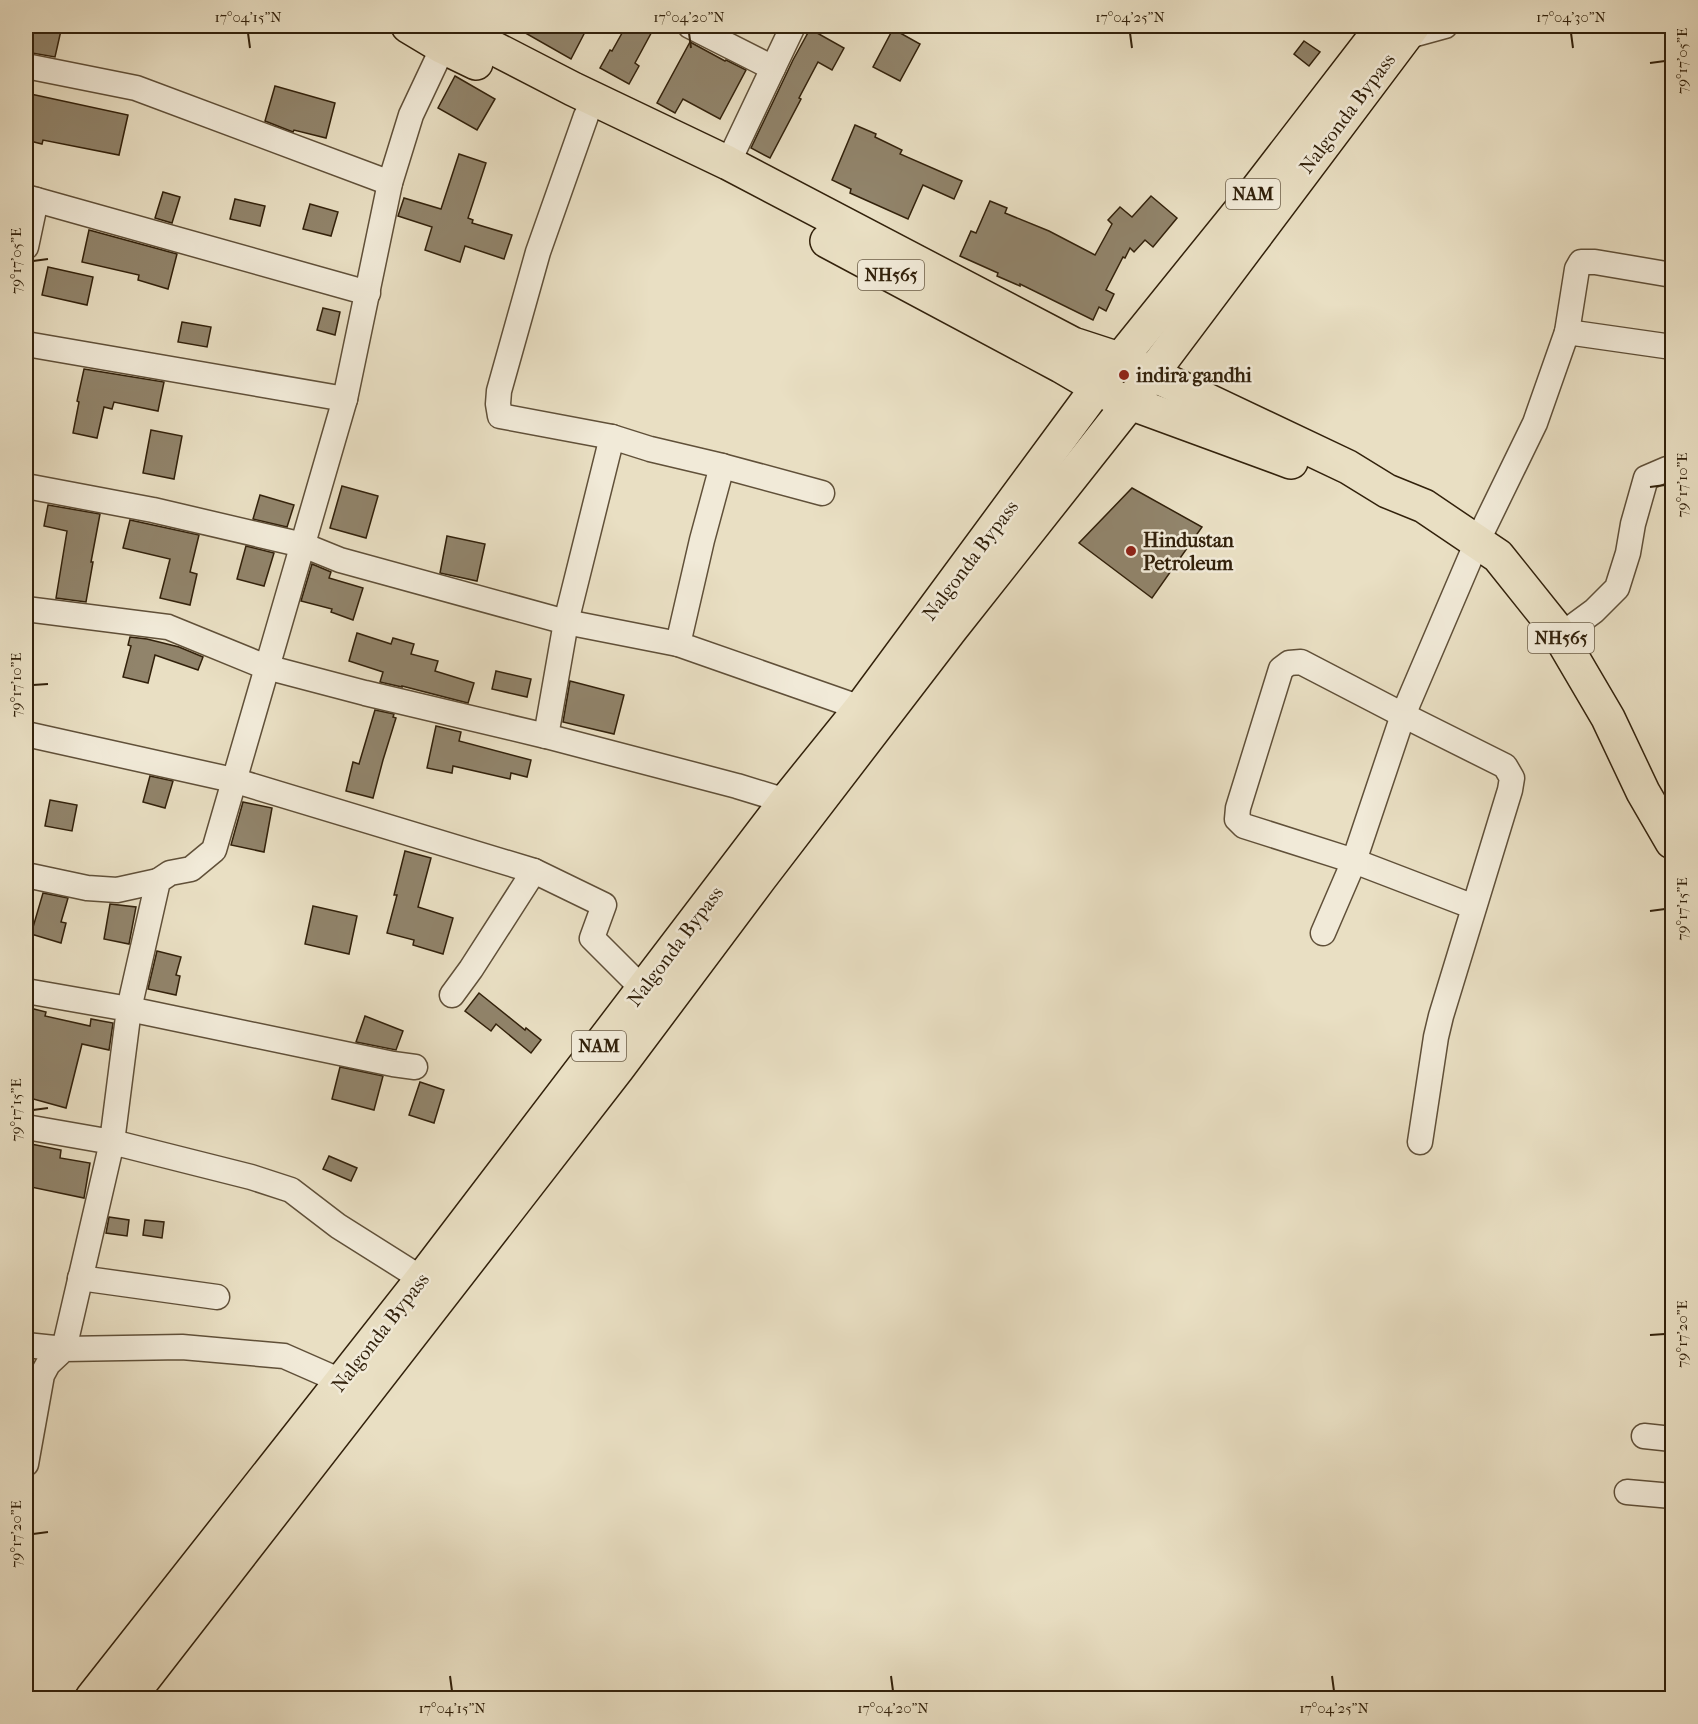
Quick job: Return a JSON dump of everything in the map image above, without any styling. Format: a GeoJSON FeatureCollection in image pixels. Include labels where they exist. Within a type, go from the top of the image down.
{"type":"FeatureCollection","features":[{"type":"Feature","properties":{"kind":"highway","name":"NH565"},"geometry":{"type":"LineString","coordinates":[[408,26],[451,31],[728,163],[1073,344],[1119,359],[1348,467],[1387,491]]}},
{"type":"Feature","properties":{"kind":"highway","name":"Nalgonda Bypass"},"geometry":{"type":"LineString","coordinates":[[1119,359],[1252,196],[1400,29]]}},
{"type":"Feature","properties":{"kind":"highway","name":"Nalgonda Bypass"},"geometry":{"type":"LineString","coordinates":[[1151,374],[1400,29]]}},
{"type":"Feature","properties":{"kind":"highway","name":"NH565"},"geometry":{"type":"LineString","coordinates":[[451,31],[586,116],[720,184],[1129,404],[1343,481],[1387,491],[1424,506],[1498,556],[1554,626],[1608,718],[1643,792],[1672,842]]}},
{"type":"Feature","properties":{"kind":"highway","name":"NAM"},"geometry":{"type":"LineString","coordinates":[[1097,388],[1119,359]]}},
{"type":"Feature","properties":{"kind":"highway","name":"NAM"},"geometry":{"type":"LineString","coordinates":[[1129,404],[1151,374]]}},
{"type":"Feature","properties":{"kind":"highway","name":"Nalgonda Bypass"},"geometry":{"type":"LineString","coordinates":[[92,1698],[422,1279],[786,801],[861,708],[1097,388]]}},
{"type":"Feature","properties":{"kind":"highway","name":"Nalgonda Bypass"},"geometry":{"type":"LineString","coordinates":[[129,1698],[618,1068],[759,878],[951,629],[1129,404]]}},
{"type":"Feature","properties":{"kind":"street"},"geometry":{"type":"LineString","coordinates":[[690,26],[773,68]]}},
{"type":"Feature","properties":{"kind":"street"},"geometry":{"type":"LineString","coordinates":[[728,163],[793,26]]}},
{"type":"Feature","properties":{"kind":"street"},"geometry":{"type":"LineString","coordinates":[[1400,29],[1445,26]]}},
{"type":"Feature","properties":{"kind":"street"},"geometry":{"type":"LineString","coordinates":[[26,880],[117,890],[158,881],[170,873],[191,869],[214,850],[345,399],[390,183],[411,115],[451,31]]}},
{"type":"Feature","properties":{"kind":"street"},"geometry":{"type":"LineString","coordinates":[[26,66],[136,88],[390,183]]}},
{"type":"Feature","properties":{"kind":"street"},"geometry":{"type":"LineString","coordinates":[[586,116],[538,252],[499,391],[500,416],[612,437],[650,449],[822,493]]}},
{"type":"Feature","properties":{"kind":"street"},"geometry":{"type":"LineString","coordinates":[[26,247],[31,198],[368,293]]}},
{"type":"Feature","properties":{"kind":"street"},"geometry":{"type":"LineString","coordinates":[[1323,933],[1354,861],[1402,715],[1477,542],[1535,423],[1567,332],[1577,269],[1581,262],[1595,262],[1672,275]]}},
{"type":"Feature","properties":{"kind":"street"},"geometry":{"type":"LineString","coordinates":[[1567,332],[1672,346]]}},
{"type":"Feature","properties":{"kind":"street"},"geometry":{"type":"LineString","coordinates":[[26,344],[345,399]]}},
{"type":"Feature","properties":{"kind":"street"},"geometry":{"type":"LineString","coordinates":[[546,736],[566,622],[612,437]]}},
{"type":"Feature","properties":{"kind":"street"},"geometry":{"type":"LineString","coordinates":[[678,644],[722,466]]}},
{"type":"Feature","properties":{"kind":"street"},"geometry":{"type":"LineString","coordinates":[[1560,636],[1594,611],[1617,588],[1646,478],[1667,469],[1672,470]]}},
{"type":"Feature","properties":{"kind":"street"},"geometry":{"type":"LineString","coordinates":[[26,486],[153,510],[303,545],[340,560],[566,622],[678,644],[861,708]]}},
{"type":"Feature","properties":{"kind":"street"},"geometry":{"type":"LineString","coordinates":[[26,609],[168,627],[266,667],[546,736],[786,801]]}},
{"type":"Feature","properties":{"kind":"street"},"geometry":{"type":"LineString","coordinates":[[1420,1142],[1441,1016],[1510,790],[1512,778],[1505,766],[1301,662],[1289,663],[1281,669],[1238,808],[1237,819],[1244,826],[1354,861],[1474,907]]}},
{"type":"Feature","properties":{"kind":"street"},"geometry":{"type":"LineString","coordinates":[[26,734],[233,780],[534,871],[604,905],[592,938],[643,989]]}},
{"type":"Feature","properties":{"kind":"street"},"geometry":{"type":"LineString","coordinates":[[452,995],[534,871]]}},
{"type":"Feature","properties":{"kind":"street"},"geometry":{"type":"LineString","coordinates":[[26,1464],[42,1375],[48,1364],[64,1349],[112,1142],[129,1009],[158,881]]}},
{"type":"Feature","properties":{"kind":"street"},"geometry":{"type":"LineString","coordinates":[[26,991],[129,1009],[415,1067]]}},
{"type":"Feature","properties":{"kind":"street"},"geometry":{"type":"LineString","coordinates":[[26,1127],[112,1142],[251,1177],[291,1190],[338,1226],[422,1279]]}},
{"type":"Feature","properties":{"kind":"street"},"geometry":{"type":"LineString","coordinates":[[80,1278],[217,1297]]}},
{"type":"Feature","properties":{"kind":"street"},"geometry":{"type":"LineString","coordinates":[[26,1346],[64,1349],[182,1347],[284,1356],[341,1381]]}},
{"type":"Feature","properties":{"kind":"street"},"geometry":{"type":"LineString","coordinates":[[1644,1436],[1672,1439]]}},
{"type":"Feature","properties":{"kind":"street"},"geometry":{"type":"LineString","coordinates":[[1627,1492],[1672,1496]]}},
{"type":"Feature","properties":{"kind":"building"},"geometry":{"type":"Polygon","coordinates":[[[30,26],[62,26],[55,57],[26,52],[30,26]]]}},
{"type":"Feature","properties":{"kind":"building"},"geometry":{"type":"Polygon","coordinates":[[[513,26],[585,26],[582,31],[585,32],[571,59],[513,26]]]}},
{"type":"Feature","properties":{"kind":"building"},"geometry":{"type":"Polygon","coordinates":[[[626,26],[655,26],[635,63],[639,66],[629,84],[600,68],[626,26]]]}},
{"type":"Feature","properties":{"kind":"building"},"geometry":{"type":"Polygon","coordinates":[[[810,29],[844,48],[832,70],[818,62],[770,158],[751,148],[810,29]]]}},
{"type":"Feature","properties":{"kind":"building"},"geometry":{"type":"Polygon","coordinates":[[[893,29],[920,44],[900,81],[873,67],[893,29]]]}},
{"type":"Feature","properties":{"kind":"building"},"geometry":{"type":"Polygon","coordinates":[[[1304,41],[1320,52],[1309,66],[1294,54],[1304,41]]]}},
{"type":"Feature","properties":{"kind":"building"},"geometry":{"type":"Polygon","coordinates":[[[690,42],[746,70],[720,119],[683,99],[675,113],[657,103],[690,42]]]}},
{"type":"Feature","properties":{"kind":"building"},"geometry":{"type":"Polygon","coordinates":[[[455,76],[495,99],[477,130],[438,108],[455,76]]]}},
{"type":"Feature","properties":{"kind":"building"},"geometry":{"type":"Polygon","coordinates":[[[275,86],[335,103],[326,138],[294,130],[293,132],[265,121],[275,86]]]}},
{"type":"Feature","properties":{"kind":"building"},"geometry":{"type":"Polygon","coordinates":[[[26,93],[128,115],[119,155],[43,140],[42,144],[26,140],[26,93]]]}},
{"type":"Feature","properties":{"kind":"building"},"geometry":{"type":"Polygon","coordinates":[[[855,125],[876,134],[875,137],[902,150],[900,154],[962,181],[954,199],[923,185],[908,219],[850,193],[851,189],[832,180],[855,125]]]}},
{"type":"Feature","properties":{"kind":"building"},"geometry":{"type":"Polygon","coordinates":[[[459,154],[486,163],[468,218],[473,220],[472,223],[512,235],[504,259],[465,246],[460,262],[425,250],[432,227],[398,216],[404,198],[441,209],[459,154]]]}},
{"type":"Feature","properties":{"kind":"building"},"geometry":{"type":"Polygon","coordinates":[[[163,192],[180,197],[172,223],[155,218],[163,192]]]}},
{"type":"Feature","properties":{"kind":"building"},"geometry":{"type":"Polygon","coordinates":[[[1151,196],[1177,218],[1153,247],[1145,240],[1134,252],[1130,248],[1106,290],[1114,294],[1106,311],[1099,307],[1093,320],[1020,284],[1020,286],[997,276],[998,273],[960,256],[971,231],[976,233],[990,201],[1007,208],[1005,213],[1049,231],[1095,255],[1112,224],[1108,220],[1120,207],[1132,217],[1151,196]]]}},
{"type":"Feature","properties":{"kind":"building"},"geometry":{"type":"Polygon","coordinates":[[[235,199],[265,206],[260,226],[230,219],[235,199]]]}},
{"type":"Feature","properties":{"kind":"building"},"geometry":{"type":"Polygon","coordinates":[[[310,204],[338,212],[331,236],[303,229],[310,204]]]}},
{"type":"Feature","properties":{"kind":"building"},"geometry":{"type":"Polygon","coordinates":[[[89,230],[177,254],[168,289],[138,280],[139,275],[82,262],[89,230]]]}},
{"type":"Feature","properties":{"kind":"building"},"geometry":{"type":"Polygon","coordinates":[[[48,267],[93,277],[87,305],[42,295],[48,267]]]}},
{"type":"Feature","properties":{"kind":"building"},"geometry":{"type":"Polygon","coordinates":[[[323,308],[340,312],[335,335],[317,330],[323,308]]]}},
{"type":"Feature","properties":{"kind":"building"},"geometry":{"type":"Polygon","coordinates":[[[182,322],[211,327],[207,347],[178,342],[182,322]]]}},
{"type":"Feature","properties":{"kind":"building"},"geometry":{"type":"Polygon","coordinates":[[[84,369],[164,382],[158,411],[114,402],[112,409],[104,407],[97,438],[73,433],[84,369]]]}},
{"type":"Feature","properties":{"kind":"building"},"geometry":{"type":"Polygon","coordinates":[[[151,430],[182,436],[174,479],[143,473],[151,430]]]}},
{"type":"Feature","properties":{"kind":"building"},"geometry":{"type":"Polygon","coordinates":[[[342,486],[378,496],[366,538],[330,528],[342,486]]]}},
{"type":"Feature","properties":{"kind":"building"},"geometry":{"type":"Polygon","coordinates":[[[1132,488],[1202,527],[1152,598],[1079,543],[1132,488]]]}},
{"type":"Feature","properties":{"kind":"building"},"geometry":{"type":"Polygon","coordinates":[[[260,495],[294,505],[287,527],[253,519],[260,495]]]}},
{"type":"Feature","properties":{"kind":"building"},"geometry":{"type":"Polygon","coordinates":[[[48,505],[100,514],[86,602],[56,598],[67,531],[44,526],[48,505]]]}},
{"type":"Feature","properties":{"kind":"building"},"geometry":{"type":"Polygon","coordinates":[[[130,520],[199,535],[190,572],[197,574],[190,605],[160,598],[170,559],[123,548],[130,520]]]}},
{"type":"Feature","properties":{"kind":"building"},"geometry":{"type":"Polygon","coordinates":[[[447,536],[485,544],[477,581],[440,573],[447,536]]]}},
{"type":"Feature","properties":{"kind":"building"},"geometry":{"type":"Polygon","coordinates":[[[246,546],[274,553],[264,586],[237,579],[246,546]]]}},
{"type":"Feature","properties":{"kind":"building"},"geometry":{"type":"Polygon","coordinates":[[[312,564],[331,572],[329,578],[363,588],[353,620],[331,612],[332,609],[301,601],[312,564]]]}},
{"type":"Feature","properties":{"kind":"building"},"geometry":{"type":"Polygon","coordinates":[[[357,633],[391,644],[393,638],[414,644],[411,654],[438,661],[435,671],[474,683],[468,703],[380,682],[383,672],[349,661],[357,633]]]}},
{"type":"Feature","properties":{"kind":"building"},"geometry":{"type":"Polygon","coordinates":[[[130,637],[179,647],[203,657],[198,670],[155,655],[148,683],[123,677],[131,646],[128,645],[130,637]]]}},
{"type":"Feature","properties":{"kind":"building"},"geometry":{"type":"Polygon","coordinates":[[[496,671],[531,679],[527,697],[492,689],[496,671]]]}},
{"type":"Feature","properties":{"kind":"building"},"geometry":{"type":"Polygon","coordinates":[[[570,681],[624,695],[614,734],[563,722],[570,681]]]}},
{"type":"Feature","properties":{"kind":"building"},"geometry":{"type":"Polygon","coordinates":[[[375,710],[394,714],[393,717],[396,718],[373,798],[346,791],[353,762],[359,764],[375,710]]]}},
{"type":"Feature","properties":{"kind":"building"},"geometry":{"type":"Polygon","coordinates":[[[436,726],[461,732],[459,741],[531,760],[527,777],[511,773],[510,779],[453,766],[452,773],[427,768],[436,726]]]}},
{"type":"Feature","properties":{"kind":"building"},"geometry":{"type":"Polygon","coordinates":[[[150,776],[173,781],[165,808],[143,802],[150,776]]]}},
{"type":"Feature","properties":{"kind":"building"},"geometry":{"type":"Polygon","coordinates":[[[50,800],[77,805],[72,831],[45,826],[50,800]]]}},
{"type":"Feature","properties":{"kind":"building"},"geometry":{"type":"Polygon","coordinates":[[[243,802],[272,808],[264,852],[231,845],[243,802]]]}},
{"type":"Feature","properties":{"kind":"building"},"geometry":{"type":"Polygon","coordinates":[[[405,851],[431,858],[418,907],[453,918],[443,954],[413,945],[414,940],[387,933],[405,851]]]}},
{"type":"Feature","properties":{"kind":"building"},"geometry":{"type":"Polygon","coordinates":[[[43,893],[68,898],[61,922],[66,923],[61,943],[31,934],[43,893]]]}},
{"type":"Feature","properties":{"kind":"building"},"geometry":{"type":"Polygon","coordinates":[[[110,904],[136,907],[129,944],[104,939],[110,904]]]}},
{"type":"Feature","properties":{"kind":"building"},"geometry":{"type":"Polygon","coordinates":[[[313,906],[357,916],[349,954],[305,944],[313,906]]]}},
{"type":"Feature","properties":{"kind":"building"},"geometry":{"type":"Polygon","coordinates":[[[157,951],[181,957],[176,975],[180,976],[176,995],[148,989],[157,951]]]}},
{"type":"Feature","properties":{"kind":"building"},"geometry":{"type":"Polygon","coordinates":[[[479,993],[541,1040],[531,1053],[496,1024],[491,1031],[465,1011],[479,993]]]}},
{"type":"Feature","properties":{"kind":"building"},"geometry":{"type":"Polygon","coordinates":[[[26,1007],[46,1012],[45,1016],[90,1026],[91,1019],[113,1023],[109,1050],[82,1044],[66,1108],[26,1097],[26,1007]]]}},
{"type":"Feature","properties":{"kind":"building"},"geometry":{"type":"Polygon","coordinates":[[[365,1016],[403,1031],[396,1050],[356,1042],[365,1016]]]}},
{"type":"Feature","properties":{"kind":"building"},"geometry":{"type":"Polygon","coordinates":[[[340,1067],[383,1076],[374,1110],[332,1099],[340,1067]]]}},
{"type":"Feature","properties":{"kind":"building"},"geometry":{"type":"Polygon","coordinates":[[[420,1082],[444,1090],[434,1123],[409,1115],[420,1082]]]}},
{"type":"Feature","properties":{"kind":"building"},"geometry":{"type":"Polygon","coordinates":[[[31,1144],[61,1150],[60,1158],[90,1163],[84,1198],[26,1186],[31,1144]]]}},
{"type":"Feature","properties":{"kind":"building"},"geometry":{"type":"Polygon","coordinates":[[[329,1156],[357,1168],[351,1181],[323,1169],[329,1156]]]}},
{"type":"Feature","properties":{"kind":"building"},"geometry":{"type":"Polygon","coordinates":[[[109,1217],[129,1220],[127,1236],[106,1233],[109,1217]]]}},
{"type":"Feature","properties":{"kind":"building"},"geometry":{"type":"Polygon","coordinates":[[[145,1220],[164,1222],[162,1238],[143,1235],[145,1220]]]}},
{"type":"Feature","properties":{"kind":"place","name":"indira gandhi"},"geometry":{"type":"Point","coordinates":[1124,375]}},
{"type":"Feature","properties":{"kind":"place","name":"Hindustan Petroleum"},"geometry":{"type":"Point","coordinates":[1131,551]}}]}
